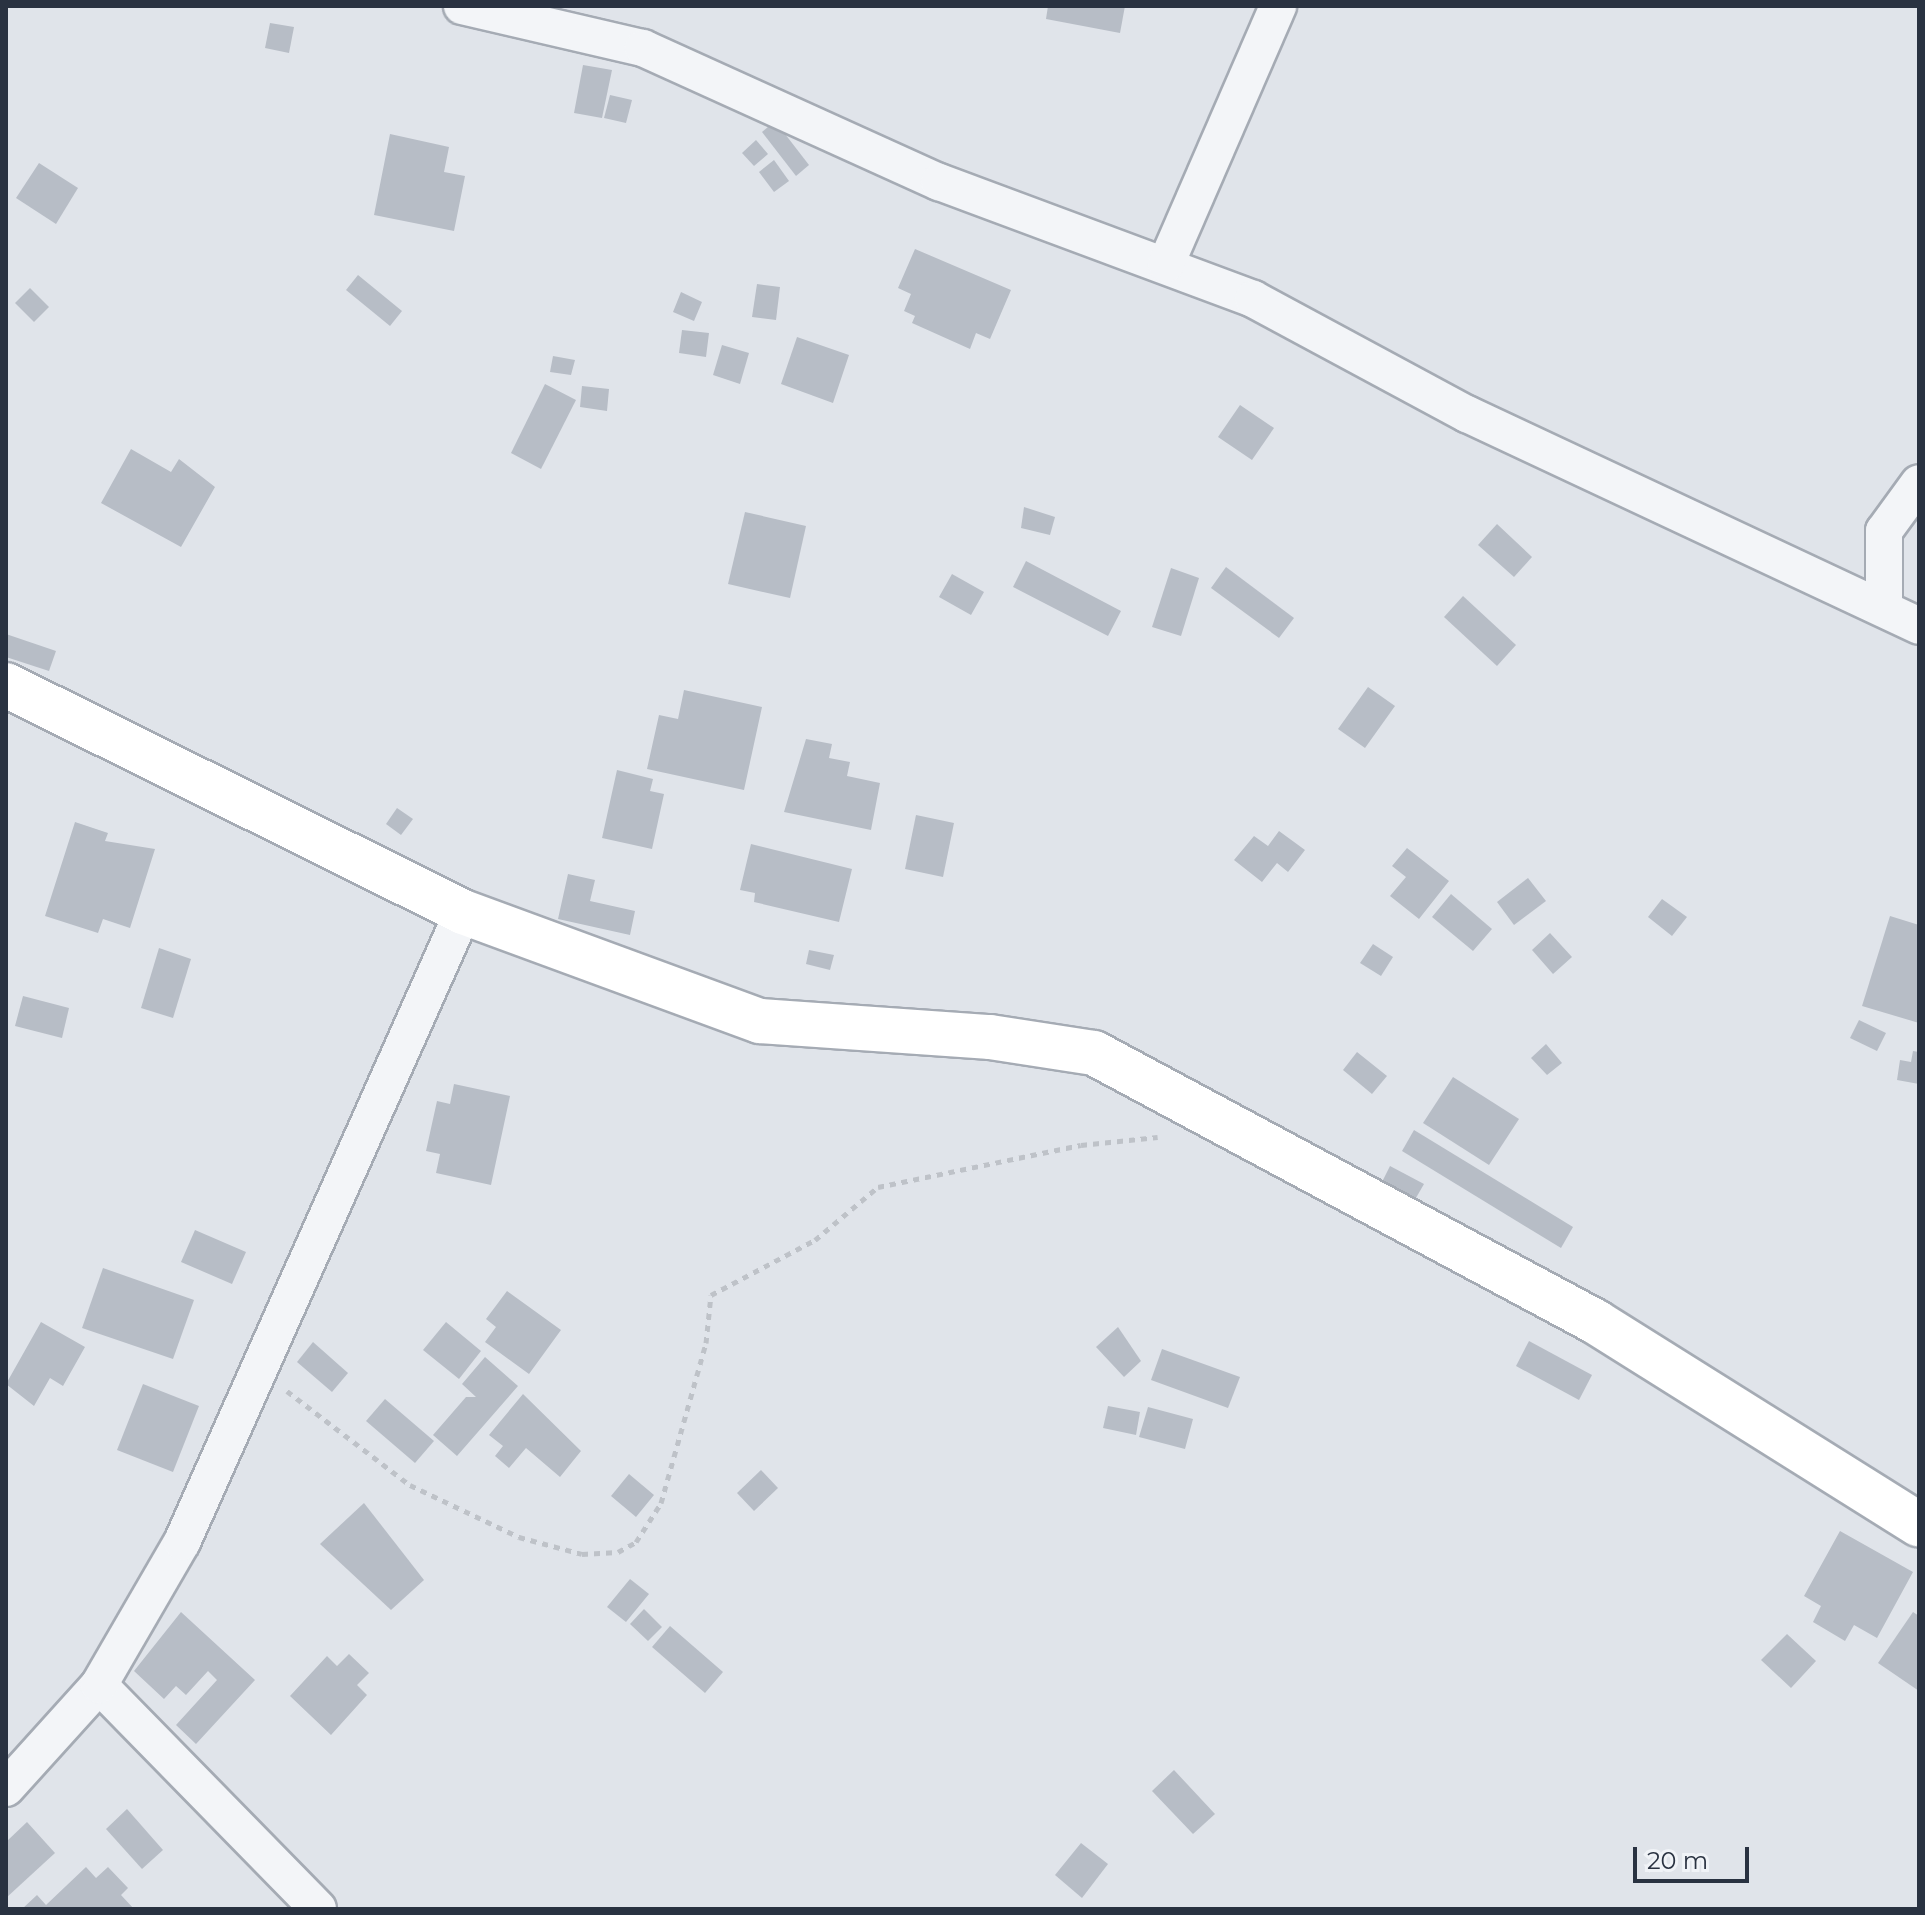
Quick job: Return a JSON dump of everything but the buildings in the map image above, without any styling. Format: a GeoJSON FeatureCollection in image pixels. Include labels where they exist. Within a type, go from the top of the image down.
{"type":"FeatureCollection","features":[{"type":"Feature","properties":{"kind":"street"},"geometry":{"type":"LineString","coordinates":[[462,6],[643,48],[939,182],[1166,264],[1253,299],[1467,414],[1919,626]]}},
{"type":"Feature","properties":{"kind":"street"},"geometry":{"type":"LineString","coordinates":[[1166,264],[1278,6]]}},
{"type":"Feature","properties":{"kind":"street"},"geometry":{"type":"LineString","coordinates":[[1884,608],[1884,531],[1919,483]]}},
{"type":"Feature","properties":{"kind":"street"},"geometry":{"type":"LineString","coordinates":[[6,685],[463,912],[760,1021],[990,1037],[1094,1053],[1596,1322],[1919,1525]]}},
{"type":"Feature","properties":{"kind":"street"},"geometry":{"type":"LineString","coordinates":[[6,1788],[99,1685],[182,1542],[463,912]]}},
{"type":"Feature","properties":{"kind":"street"},"geometry":{"type":"LineString","coordinates":[[99,1685],[318,1909]]}},
{"type":"Feature","properties":{"kind":"path"},"geometry":{"type":"LineString","coordinates":[[257,1368],[410,1485],[519,1537],[600,1557],[636,1542],[661,1503],[706,1343],[711,1295],[815,1240],[878,1187],[1081,1145],[1173,1135]]}}]}
